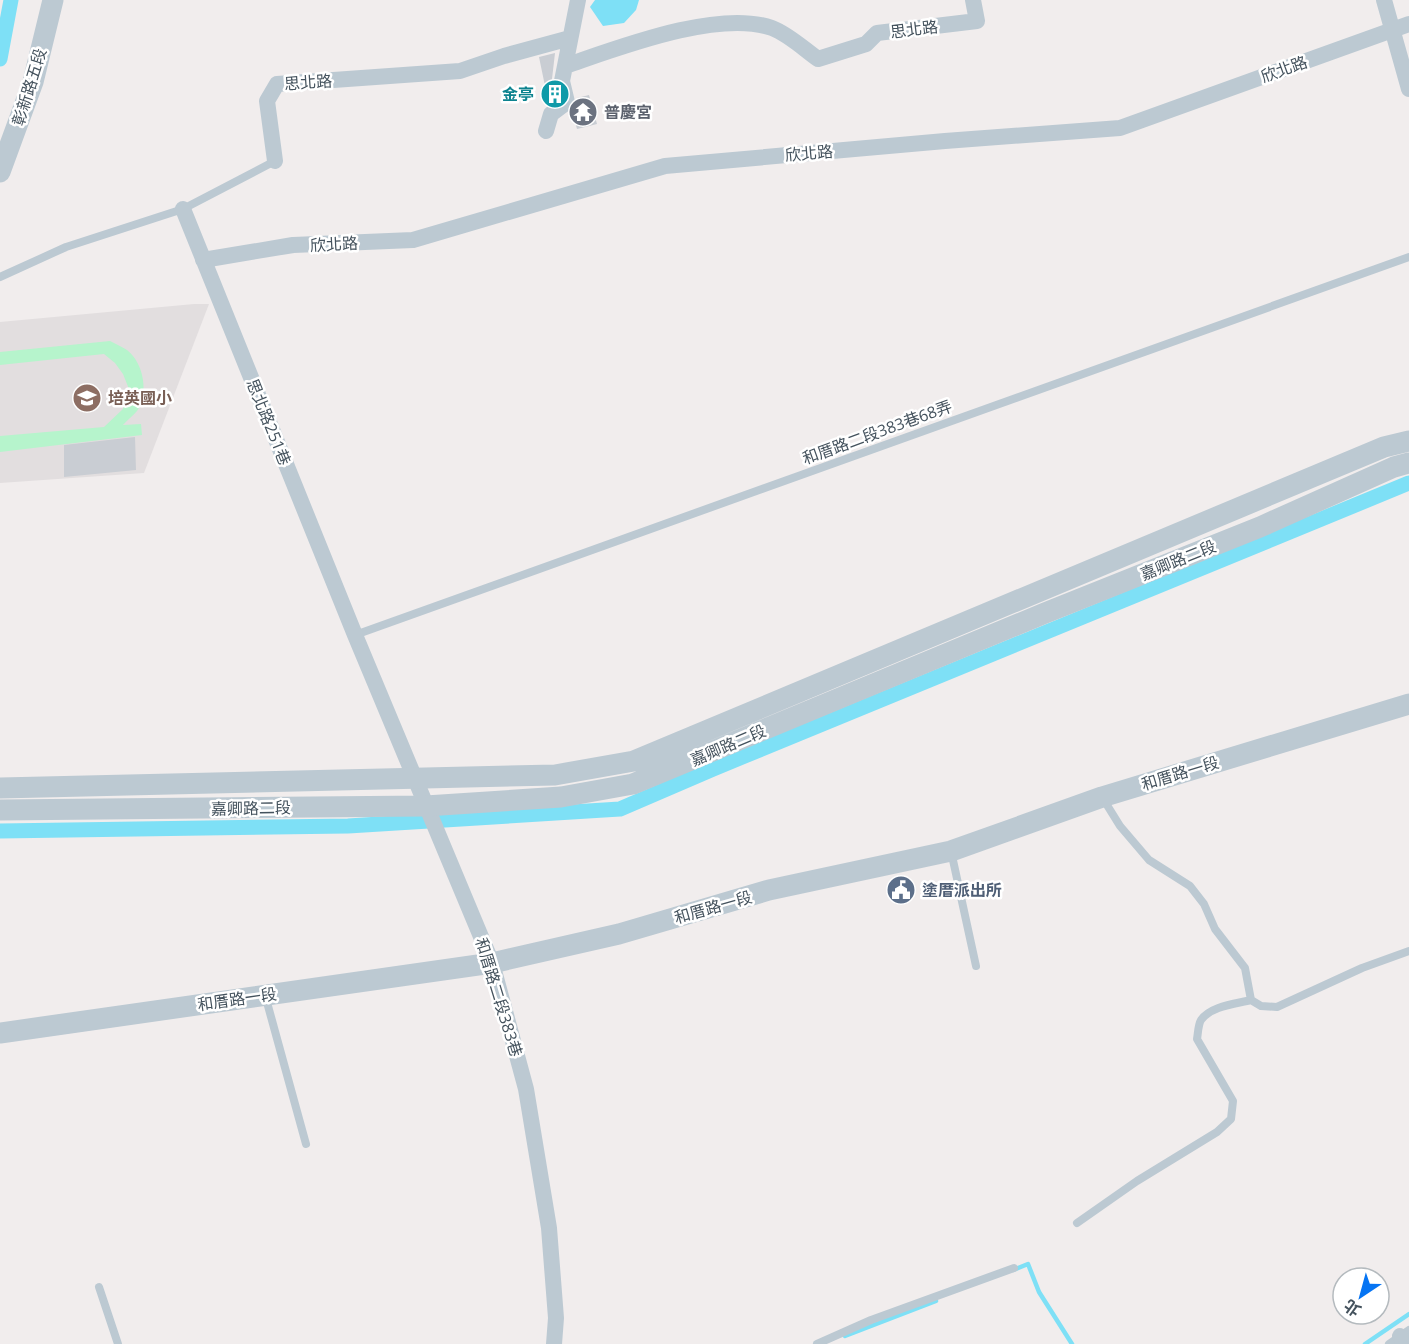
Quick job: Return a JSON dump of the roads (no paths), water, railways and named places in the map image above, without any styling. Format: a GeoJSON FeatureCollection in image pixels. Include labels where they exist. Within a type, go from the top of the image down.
{"type":"FeatureCollection","features":[{"type":"Feature","properties":{"kind":"street","name":"彰新路五段"},"geometry":{"type":"LineString","coordinates":[[0,172],[33,81],[53,0]]}},
{"type":"Feature","properties":{"kind":"street"},"geometry":{"type":"LineString","coordinates":[[546,131],[551,114],[567,102],[562,81],[578,0]]}},
{"type":"Feature","properties":{"kind":"street","name":"思北路"},"geometry":{"type":"LineString","coordinates":[[565,66],[628,45],[698,27],[747,22],[773,29],[818,59],[866,44],[877,33],[977,21],[973,0]]}},
{"type":"Feature","properties":{"kind":"street"},"geometry":{"type":"LineString","coordinates":[[1384,0],[1409,89]]}},
{"type":"Feature","properties":{"kind":"street","name":"欣北路"},"geometry":{"type":"LineString","coordinates":[[203,260],[292,245],[413,240],[665,166],[1120,128],[1409,24]]}},
{"type":"Feature","properties":{"kind":"street","name":"思北路"},"geometry":{"type":"LineString","coordinates":[[275,161],[267,101],[277,84],[460,71],[570,38]]}},
{"type":"Feature","properties":{"kind":"street","name":"思北路251巷"},"geometry":{"type":"LineString","coordinates":[[183,209],[355,635]]}},
{"type":"Feature","properties":{"kind":"street","name":"嘉卿路二段"},"geometry":{"type":"LineString","coordinates":[[0,788],[555,775],[634,761],[1384,447],[1409,441]]}},
{"type":"Feature","properties":{"kind":"street","name":"嘉卿路二段"},"geometry":{"type":"LineString","coordinates":[[0,810],[431,818],[633,784],[1260,527],[1394,467],[1409,463]]}},
{"type":"Feature","properties":{"kind":"street","name":"和厝路二段383巷"},"geometry":{"type":"LineString","coordinates":[[355,635],[492,963],[526,1089],[549,1228],[556,1318],[554,1344]]}},
{"type":"Feature","properties":{"kind":"street","name":"和厝路一段"},"geometry":{"type":"LineString","coordinates":[[0,1033],[492,963],[619,934],[769,890],[951,851],[1102,797],[1409,704]]}},
{"type":"Feature","properties":{"kind":"lane","name":"思北路"},"geometry":{"type":"LineString","coordinates":[[0,278],[66,248],[183,209],[275,161]]}},
{"type":"Feature","properties":{"kind":"lane","name":"和厝路二段383巷68弄"},"geometry":{"type":"LineString","coordinates":[[355,635],[1409,257]]}},
{"type":"Feature","properties":{"kind":"lane"},"geometry":{"type":"LineString","coordinates":[[1102,797],[1120,826],[1149,860],[1190,886],[1204,904],[1215,929],[1245,968],[1251,1000]]}},
{"type":"Feature","properties":{"kind":"lane"},"geometry":{"type":"LineString","coordinates":[[951,851],[976,966]]}},
{"type":"Feature","properties":{"kind":"lane"},"geometry":{"type":"LineString","coordinates":[[1077,1222],[1137,1181],[1217,1132],[1231,1119],[1233,1101],[1197,1039],[1200,1022],[1206,1016],[1221,1007],[1251,1000],[1261,1006],[1277,1007],[1362,968],[1409,951]]}},
{"type":"Feature","properties":{"kind":"lane"},"geometry":{"type":"LineString","coordinates":[[265,995],[306,1144]]}},
{"type":"Feature","properties":{"kind":"lane"},"geometry":{"type":"LineString","coordinates":[[817,1344],[871,1320],[1014,1268]]}},
{"type":"Feature","properties":{"kind":"lane"},"geometry":{"type":"LineString","coordinates":[[99,1287],[118,1344]]}},
{"type":"Feature","properties":{"kind":"water"},"geometry":{"type":"Polygon","coordinates":[[[595,0],[639,0],[636,10],[624,23],[603,26],[590,7],[595,0]]]}},
{"type":"Feature","properties":{"kind":"waterway"},"geometry":{"type":"LineString","coordinates":[[0,59],[11,0]]}},
{"type":"Feature","properties":{"kind":"waterway"},"geometry":{"type":"LineString","coordinates":[[0,831],[348,826],[620,809],[1409,483]]}},
{"type":"Feature","properties":{"kind":"waterway"},"geometry":{"type":"LineString","coordinates":[[1013,1270],[1028,1264],[1039,1292],[1072,1344]]}},
{"type":"Feature","properties":{"kind":"waterway"},"geometry":{"type":"LineString","coordinates":[[845,1336],[936,1301]]}},
{"type":"Feature","properties":{"kind":"waterway"},"geometry":{"type":"LineString","coordinates":[[1365,1344],[1409,1314]]}},
{"type":"Feature","properties":{"kind":"place","name":"金亭"},"geometry":{"type":"Point","coordinates":[555,94]}},
{"type":"Feature","properties":{"kind":"place","name":"普慶宮"},"geometry":{"type":"Point","coordinates":[583,112]}},
{"type":"Feature","properties":{"kind":"place","name":"培英國小"},"geometry":{"type":"Point","coordinates":[87,398]}},
{"type":"Feature","properties":{"kind":"place","name":"塗厝派出所"},"geometry":{"type":"Point","coordinates":[901,890]}}]}
